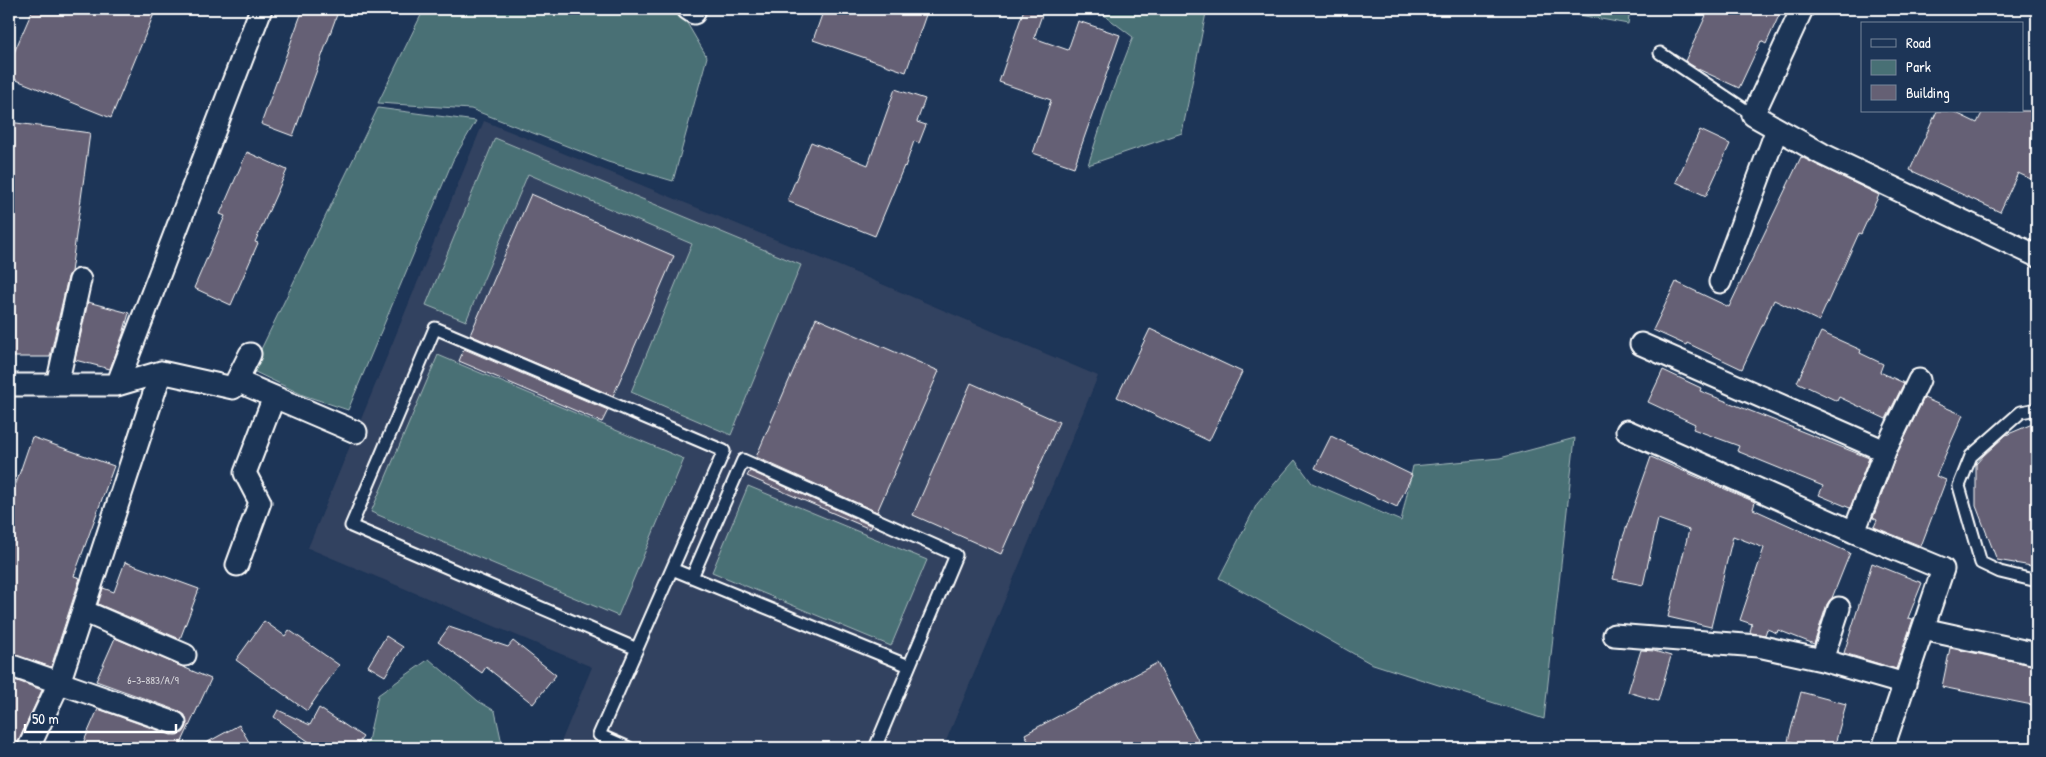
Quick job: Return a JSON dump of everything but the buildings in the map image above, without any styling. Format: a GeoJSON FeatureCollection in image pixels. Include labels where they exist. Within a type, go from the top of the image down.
{"type":"FeatureCollection","features":[{"type":"Feature","properties":{"kind":"street"},"geometry":{"type":"LineString","coordinates":[[117,385],[261,9]]}},
{"type":"Feature","properties":{"kind":"street"},"geometry":{"type":"LineString","coordinates":[[1802,9],[1753,115],[1822,154],[2037,256]]}},
{"type":"Feature","properties":{"kind":"street"},"geometry":{"type":"LineString","coordinates":[[1720,282],[1777,129]]}},
{"type":"Feature","properties":{"kind":"street"},"geometry":{"type":"LineString","coordinates":[[57,385],[80,280]]}},
{"type":"Feature","properties":{"kind":"street"},"geometry":{"type":"LineString","coordinates":[[1641,344],[1885,452]]}},
{"type":"Feature","properties":{"kind":"street"},"geometry":{"type":"LineString","coordinates":[[9,385],[117,385],[160,372],[233,388],[250,354]]}},
{"type":"Feature","properties":{"kind":"street"},"geometry":{"type":"LineString","coordinates":[[33,748],[29,746],[59,683],[160,372]]}},
{"type":"Feature","properties":{"kind":"street"},"geometry":{"type":"LineString","coordinates":[[1854,532],[1885,452],[1919,380]]}},
{"type":"Feature","properties":{"kind":"street"},"geometry":{"type":"LineString","coordinates":[[237,381],[356,432]]}},
{"type":"Feature","properties":{"kind":"street"},"geometry":{"type":"LineString","coordinates":[[237,565],[260,502],[245,473],[274,397]]}},
{"type":"Feature","properties":{"kind":"street"},"geometry":{"type":"LineString","coordinates":[[1627,431],[1854,532],[1943,569],[1883,748]]}},
{"type":"Feature","properties":{"kind":"street"},"geometry":{"type":"LineString","coordinates":[[1822,660],[1839,608]]}},
{"type":"Feature","properties":{"kind":"street"},"geometry":{"type":"LineString","coordinates":[[83,611],[185,655]]}},
{"type":"Feature","properties":{"kind":"street"},"geometry":{"type":"LineString","coordinates":[[1923,629],[2037,654]]}},
{"type":"Feature","properties":{"kind":"street"},"geometry":{"type":"LineString","coordinates":[[1614,635],[1758,646],[1822,660],[1905,684]]}},
{"type":"Feature","properties":{"kind":"street"},"geometry":{"type":"LineString","coordinates":[[9,665],[175,723]]}},
{"type":"Feature","properties":{"kind":"lane"},"geometry":{"type":"LineString","coordinates":[[1660,53],[1753,115]]}},
{"type":"Feature","properties":{"kind":"lane"},"geometry":{"type":"LineString","coordinates":[[629,748],[599,735],[637,649],[672,569],[724,452],[435,328],[351,526],[637,649]]}},
{"type":"Feature","properties":{"kind":"lane"},"geometry":{"type":"LineString","coordinates":[[2037,409],[2021,412],[1971,456],[1959,486],[1981,563],[2000,572],[2037,581]]}},
{"type":"Feature","properties":{"kind":"lane"},"geometry":{"type":"LineString","coordinates":[[692,578],[743,460],[956,554],[875,748]]}},
{"type":"Feature","properties":{"kind":"lane"},"geometry":{"type":"LineString","coordinates":[[672,569],[909,666]]}},
{"type":"Feature","properties":{"kind":"shaded area"},"geometry":{"type":"Polygon","coordinates":[[[484,121],[818,257],[1098,376],[943,748],[559,747],[592,667],[308,548],[484,121]]]}},
{"type":"Feature","properties":{"kind":"green space"},"geometry":{"type":"Polygon","coordinates":[[[424,9],[668,9],[684,18],[707,57],[673,181],[608,162],[471,109],[378,103],[424,9]]]}},
{"type":"Feature","properties":{"kind":"green space"},"geometry":{"type":"Polygon","coordinates":[[[1101,9],[1209,9],[1206,13],[1182,133],[1088,165],[1111,94],[1133,37],[1100,12],[1101,9]]]}},
{"type":"Feature","properties":{"kind":"green space"},"geometry":{"type":"Polygon","coordinates":[[[1547,9],[1630,9],[1628,24],[1547,9]]]}},
{"type":"Feature","properties":{"kind":"green space"},"geometry":{"type":"Polygon","coordinates":[[[378,108],[476,121],[453,160],[348,410],[303,395],[251,370],[378,108]]]}},
{"type":"Feature","properties":{"kind":"green space"},"geometry":{"type":"Polygon","coordinates":[[[495,138],[801,265],[731,435],[631,392],[692,244],[528,174],[466,321],[426,305],[495,138]]]}},
{"type":"Feature","properties":{"kind":"green space"},"geometry":{"type":"Polygon","coordinates":[[[438,355],[684,459],[618,616],[371,512],[438,355]]]}},
{"type":"Feature","properties":{"kind":"green space"},"geometry":{"type":"Polygon","coordinates":[[[1575,438],[1544,719],[1370,663],[1219,578],[1257,504],[1295,460],[1312,483],[1401,521],[1413,466],[1500,458],[1575,438]]]}},
{"type":"Feature","properties":{"kind":"green space"},"geometry":{"type":"Polygon","coordinates":[[[748,486],[927,560],[891,646],[712,572],[748,486]]]}},
{"type":"Feature","properties":{"kind":"green space"},"geometry":{"type":"Polygon","coordinates":[[[429,659],[478,701],[495,711],[503,748],[363,748],[368,741],[378,695],[429,659]]]}}]}
